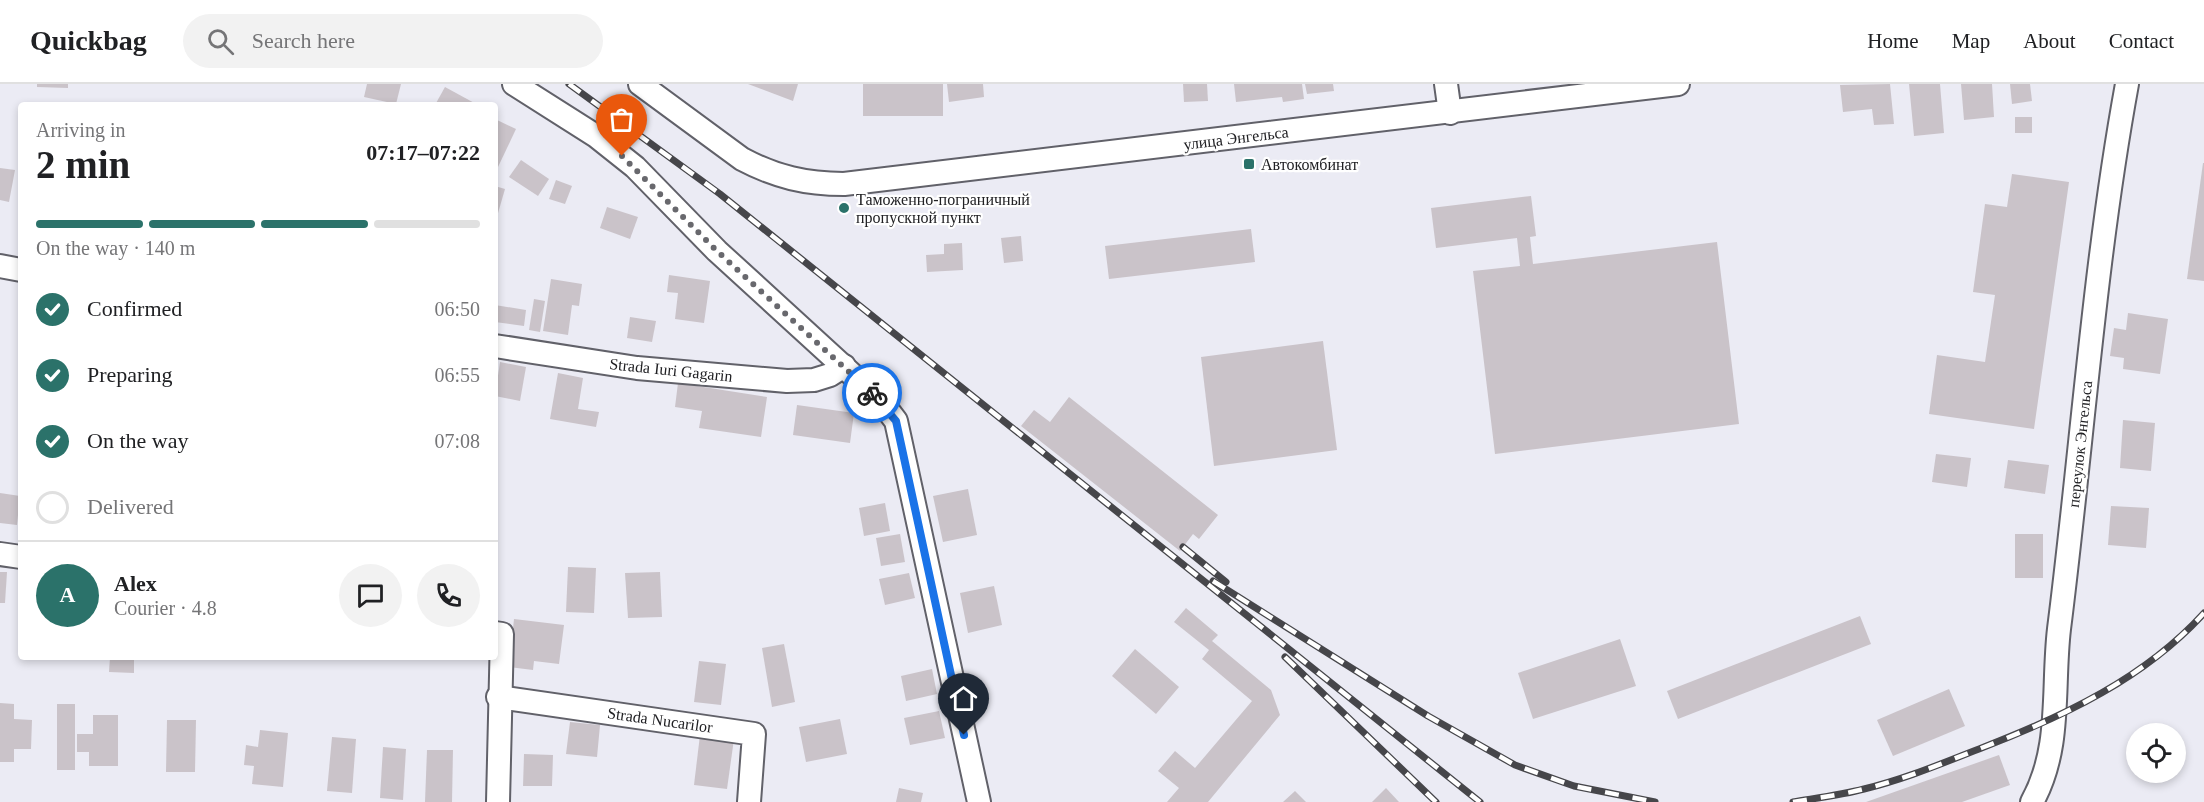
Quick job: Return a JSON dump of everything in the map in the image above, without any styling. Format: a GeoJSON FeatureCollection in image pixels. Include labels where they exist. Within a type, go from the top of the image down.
{"type":"FeatureCollection","features":[{"type":"Feature","properties":{"kind":"street"},"geometry":{"type":"LineString","coordinates":[[514,84],[596,136],[635,167],[717,251],[880,400],[896,421],[979,802]]}},
{"type":"Feature","properties":{"kind":"street","name":"улица Энгельса"},"geometry":{"type":"LineString","coordinates":[[640,84],[742,159],[794,180],[812,184],[844,184],[1678,84]]}},
{"type":"Feature","properties":{"kind":"street"},"geometry":{"type":"LineString","coordinates":[[1446,84],[1450,113]]}},
{"type":"Feature","properties":{"kind":"street","name":"переулок Энгельса"},"geometry":{"type":"LineString","coordinates":[[2032,802],[2044,781],[2052,743],[2056,660],[2094,308],[2127,84]]}},
{"type":"Feature","properties":{"kind":"street"},"geometry":{"type":"LineString","coordinates":[[0,266],[18,269]]}},
{"type":"Feature","properties":{"kind":"street","name":"Strada Iuri Gagarin"},"geometry":{"type":"LineString","coordinates":[[498,346],[637,368],[787,381],[814,380],[830,375],[844,366]]}},
{"type":"Feature","properties":{"kind":"street"},"geometry":{"type":"LineString","coordinates":[[0,554],[18,557]]}},
{"type":"Feature","properties":{"kind":"street"},"geometry":{"type":"LineString","coordinates":[[498,633],[502,634],[498,697],[498,802]]}},
{"type":"Feature","properties":{"kind":"street","name":"Strada Nucarilor"},"geometry":{"type":"LineString","coordinates":[[498,697],[754,734],[749,802]]}},
{"type":"Feature","properties":{"kind":"building"},"geometry":{"type":"Polygon","coordinates":[[[37,84],[68,84],[68,88],[37,87],[37,84]]]}},
{"type":"Feature","properties":{"kind":"building"},"geometry":{"type":"Polygon","coordinates":[[[367,84],[401,84],[396,102],[364,97],[367,84]]]}},
{"type":"Feature","properties":{"kind":"building"},"geometry":{"type":"Polygon","coordinates":[[[748,84],[798,84],[793,101],[748,84]]]}},
{"type":"Feature","properties":{"kind":"building"},"geometry":{"type":"Polygon","coordinates":[[[863,84],[943,84],[943,116],[863,116],[863,84]]]}},
{"type":"Feature","properties":{"kind":"building"},"geometry":{"type":"Polygon","coordinates":[[[947,84],[983,84],[984,97],[949,102],[947,84]]]}},
{"type":"Feature","properties":{"kind":"building"},"geometry":{"type":"Polygon","coordinates":[[[1183,84],[1207,84],[1208,101],[1184,102],[1183,84]]]}},
{"type":"Feature","properties":{"kind":"building"},"geometry":{"type":"Polygon","coordinates":[[[1234,84],[1302,84],[1304,99],[1283,102],[1282,97],[1236,102],[1234,84]]]}},
{"type":"Feature","properties":{"kind":"building"},"geometry":{"type":"Polygon","coordinates":[[[1305,84],[1333,84],[1334,91],[1307,94],[1305,84]]]}},
{"type":"Feature","properties":{"kind":"building"},"geometry":{"type":"Polygon","coordinates":[[[1890,84],[1894,124],[1874,125],[1872,109],[1843,112],[1840,85],[1890,84]]]}},
{"type":"Feature","properties":{"kind":"building"},"geometry":{"type":"Polygon","coordinates":[[[1909,84],[1940,84],[1944,133],[1914,136],[1909,84]]]}},
{"type":"Feature","properties":{"kind":"building"},"geometry":{"type":"Polygon","coordinates":[[[1961,84],[1992,84],[1994,117],[1964,120],[1961,84]]]}},
{"type":"Feature","properties":{"kind":"building"},"geometry":{"type":"Polygon","coordinates":[[[2010,84],[2030,84],[2032,101],[2012,104],[2010,84]]]}},
{"type":"Feature","properties":{"kind":"building"},"geometry":{"type":"Polygon","coordinates":[[[445,87],[472,102],[437,102],[445,87]]]}},
{"type":"Feature","properties":{"kind":"building"},"geometry":{"type":"Polygon","coordinates":[[[2015,117],[2032,117],[2032,133],[2015,133],[2015,117]]]}},
{"type":"Feature","properties":{"kind":"building"},"geometry":{"type":"Polygon","coordinates":[[[498,120],[516,129],[498,167],[498,120]]]}},
{"type":"Feature","properties":{"kind":"building"},"geometry":{"type":"Polygon","coordinates":[[[521,160],[549,179],[538,196],[509,177],[521,160]]]}},
{"type":"Feature","properties":{"kind":"building"},"geometry":{"type":"Polygon","coordinates":[[[2204,163],[2204,281],[2187,279],[2204,163]]]}},
{"type":"Feature","properties":{"kind":"building"},"geometry":{"type":"Polygon","coordinates":[[[0,168],[15,170],[9,202],[0,200],[0,168]]]}},
{"type":"Feature","properties":{"kind":"building"},"geometry":{"type":"Polygon","coordinates":[[[2012,174],[2069,182],[2034,429],[1929,414],[1937,355],[1985,362],[1995,295],[1973,292],[1985,204],[2007,207],[2012,174]]]}},
{"type":"Feature","properties":{"kind":"building"},"geometry":{"type":"Polygon","coordinates":[[[556,180],[572,186],[565,204],[549,199],[556,180]]]}},
{"type":"Feature","properties":{"kind":"building"},"geometry":{"type":"Polygon","coordinates":[[[498,187],[505,189],[498,213],[498,187]]]}},
{"type":"Feature","properties":{"kind":"building"},"geometry":{"type":"Polygon","coordinates":[[[1531,196],[1536,236],[1530,237],[1533,264],[1717,242],[1739,424],[1495,454],[1473,271],[1520,266],[1517,238],[1436,248],[1431,208],[1531,196]]]}},
{"type":"Feature","properties":{"kind":"building"},"geometry":{"type":"Polygon","coordinates":[[[607,207],[638,217],[630,239],[600,228],[607,207]]]}},
{"type":"Feature","properties":{"kind":"building"},"geometry":{"type":"Polygon","coordinates":[[[1251,229],[1255,262],[1109,279],[1105,246],[1251,229]]]}},
{"type":"Feature","properties":{"kind":"building"},"geometry":{"type":"Polygon","coordinates":[[[1021,236],[1023,261],[1004,263],[1001,238],[1021,236]]]}},
{"type":"Feature","properties":{"kind":"building"},"geometry":{"type":"Polygon","coordinates":[[[962,243],[963,270],[927,272],[926,255],[944,254],[944,244],[962,243]]]}},
{"type":"Feature","properties":{"kind":"building"},"geometry":{"type":"Polygon","coordinates":[[[669,275],[710,281],[704,323],[675,319],[678,293],[667,292],[669,275]]]}},
{"type":"Feature","properties":{"kind":"building"},"geometry":{"type":"Polygon","coordinates":[[[551,279],[582,284],[579,306],[572,305],[568,335],[543,331],[551,279]]]}},
{"type":"Feature","properties":{"kind":"building"},"geometry":{"type":"Polygon","coordinates":[[[534,299],[545,301],[540,332],[529,330],[534,299]]]}},
{"type":"Feature","properties":{"kind":"building"},"geometry":{"type":"Polygon","coordinates":[[[498,305],[526,310],[524,326],[498,322],[498,305]]]}},
{"type":"Feature","properties":{"kind":"building"},"geometry":{"type":"Polygon","coordinates":[[[2128,313],[2168,319],[2160,374],[2123,369],[2124,358],[2110,356],[2114,328],[2126,330],[2128,313]]]}},
{"type":"Feature","properties":{"kind":"building"},"geometry":{"type":"Polygon","coordinates":[[[630,317],[656,321],[652,342],[627,338],[630,317]]]}},
{"type":"Feature","properties":{"kind":"building"},"geometry":{"type":"Polygon","coordinates":[[[1323,341],[1337,450],[1214,466],[1201,357],[1323,341]]]}},
{"type":"Feature","properties":{"kind":"building"},"geometry":{"type":"Polygon","coordinates":[[[500,362],[526,367],[520,401],[498,397],[500,362]]]}},
{"type":"Feature","properties":{"kind":"building"},"geometry":{"type":"Polygon","coordinates":[[[558,373],[583,378],[578,409],[599,412],[596,427],[550,419],[558,373]]]}},
{"type":"Feature","properties":{"kind":"building"},"geometry":{"type":"Polygon","coordinates":[[[678,383],[767,397],[761,437],[699,428],[702,411],[675,407],[678,383]]]}},
{"type":"Feature","properties":{"kind":"building"},"geometry":{"type":"Polygon","coordinates":[[[1069,397],[1218,515],[1199,539],[1193,534],[1180,551],[1021,426],[1034,410],[1050,422],[1069,397]]]}},
{"type":"Feature","properties":{"kind":"building"},"geometry":{"type":"Polygon","coordinates":[[[797,405],[854,413],[850,443],[793,435],[797,405]]]}},
{"type":"Feature","properties":{"kind":"building"},"geometry":{"type":"Polygon","coordinates":[[[2123,420],[2155,423],[2151,471],[2120,468],[2123,420]]]}},
{"type":"Feature","properties":{"kind":"building"},"geometry":{"type":"Polygon","coordinates":[[[1936,454],[1971,458],[1967,487],[1932,482],[1936,454]]]}},
{"type":"Feature","properties":{"kind":"building"},"geometry":{"type":"Polygon","coordinates":[[[2008,460],[2049,465],[2045,494],[2004,488],[2008,460]]]}},
{"type":"Feature","properties":{"kind":"building"},"geometry":{"type":"Polygon","coordinates":[[[968,489],[977,535],[943,542],[933,496],[968,489]]]}},
{"type":"Feature","properties":{"kind":"building"},"geometry":{"type":"Polygon","coordinates":[[[0,493],[18,496],[17,525],[0,523],[0,493]]]}},
{"type":"Feature","properties":{"kind":"building"},"geometry":{"type":"Polygon","coordinates":[[[885,503],[890,531],[864,536],[859,508],[885,503]]]}},
{"type":"Feature","properties":{"kind":"building"},"geometry":{"type":"Polygon","coordinates":[[[2111,506],[2149,508],[2146,548],[2108,545],[2111,506]]]}},
{"type":"Feature","properties":{"kind":"building"},"geometry":{"type":"Polygon","coordinates":[[[900,534],[905,562],[881,566],[876,538],[900,534]]]}},
{"type":"Feature","properties":{"kind":"building"},"geometry":{"type":"Polygon","coordinates":[[[2015,534],[2043,534],[2043,578],[2015,578],[2015,534]]]}},
{"type":"Feature","properties":{"kind":"building"},"geometry":{"type":"Polygon","coordinates":[[[568,567],[596,568],[594,613],[566,612],[568,567]]]}},
{"type":"Feature","properties":{"kind":"building"},"geometry":{"type":"Polygon","coordinates":[[[0,572],[7,572],[5,603],[0,603],[0,572]]]}},
{"type":"Feature","properties":{"kind":"building"},"geometry":{"type":"Polygon","coordinates":[[[660,572],[662,617],[628,618],[625,573],[660,572]]]}},
{"type":"Feature","properties":{"kind":"building"},"geometry":{"type":"Polygon","coordinates":[[[909,573],[915,598],[885,605],[879,579],[909,573]]]}},
{"type":"Feature","properties":{"kind":"building"},"geometry":{"type":"Polygon","coordinates":[[[994,586],[1002,625],[968,633],[960,593],[994,586]]]}},
{"type":"Feature","properties":{"kind":"building"},"geometry":{"type":"Polygon","coordinates":[[[1186,608],[1218,635],[1212,641],[1271,690],[1280,715],[1208,802],[1167,802],[1179,788],[1158,771],[1175,751],[1195,768],[1252,701],[1202,659],[1209,650],[1174,622],[1186,608]]]}},
{"type":"Feature","properties":{"kind":"building"},"geometry":{"type":"Polygon","coordinates":[[[1860,616],[1871,644],[1678,719],[1667,691],[1860,616]]]}},
{"type":"Feature","properties":{"kind":"building"},"geometry":{"type":"Polygon","coordinates":[[[514,619],[564,625],[559,664],[534,661],[533,670],[509,667],[514,619]]]}},
{"type":"Feature","properties":{"kind":"building"},"geometry":{"type":"Polygon","coordinates":[[[1620,639],[1636,686],[1533,719],[1518,673],[1620,639]]]}},
{"type":"Feature","properties":{"kind":"building"},"geometry":{"type":"Polygon","coordinates":[[[784,644],[795,702],[772,707],[762,648],[784,644]]]}},
{"type":"Feature","properties":{"kind":"building"},"geometry":{"type":"Polygon","coordinates":[[[1135,649],[1179,687],[1156,714],[1112,676],[1135,649]]]}},
{"type":"Feature","properties":{"kind":"building"},"geometry":{"type":"Polygon","coordinates":[[[110,660],[134,660],[134,673],[109,672],[110,660]]]}},
{"type":"Feature","properties":{"kind":"building"},"geometry":{"type":"Polygon","coordinates":[[[699,661],[726,664],[721,705],[694,702],[699,661]]]}},
{"type":"Feature","properties":{"kind":"building"},"geometry":{"type":"Polygon","coordinates":[[[932,669],[937,694],[906,701],[901,676],[932,669]]]}},
{"type":"Feature","properties":{"kind":"building"},"geometry":{"type":"Polygon","coordinates":[[[1949,689],[1965,726],[1893,756],[1877,720],[1949,689]]]}},
{"type":"Feature","properties":{"kind":"building"},"geometry":{"type":"Polygon","coordinates":[[[0,703],[14,704],[14,719],[32,720],[31,749],[14,749],[14,762],[0,762],[0,703]]]}},
{"type":"Feature","properties":{"kind":"building"},"geometry":{"type":"Polygon","coordinates":[[[57,704],[75,704],[75,770],[57,770],[57,704]]]}},
{"type":"Feature","properties":{"kind":"building"},"geometry":{"type":"Polygon","coordinates":[[[939,711],[945,738],[910,745],[904,718],[939,711]]]}},
{"type":"Feature","properties":{"kind":"building"},"geometry":{"type":"Polygon","coordinates":[[[93,715],[118,715],[118,766],[89,766],[89,752],[77,752],[77,734],[93,734],[93,715]]]}},
{"type":"Feature","properties":{"kind":"building"},"geometry":{"type":"Polygon","coordinates":[[[840,719],[847,754],[806,762],[799,727],[840,719]]]}},
{"type":"Feature","properties":{"kind":"building"},"geometry":{"type":"Polygon","coordinates":[[[167,720],[196,720],[195,772],[166,772],[167,720]]]}},
{"type":"Feature","properties":{"kind":"building"},"geometry":{"type":"Polygon","coordinates":[[[570,722],[600,725],[597,757],[566,754],[570,722]]]}},
{"type":"Feature","properties":{"kind":"building"},"geometry":{"type":"Polygon","coordinates":[[[260,730],[288,733],[283,787],[252,784],[254,766],[244,765],[246,745],[258,747],[260,730]]]}},
{"type":"Feature","properties":{"kind":"building"},"geometry":{"type":"Polygon","coordinates":[[[700,735],[734,739],[727,789],[694,785],[700,735]]]}},
{"type":"Feature","properties":{"kind":"building"},"geometry":{"type":"Polygon","coordinates":[[[332,737],[356,739],[352,793],[327,791],[332,737]]]}},
{"type":"Feature","properties":{"kind":"building"},"geometry":{"type":"Polygon","coordinates":[[[383,747],[406,749],[403,800],[380,798],[383,747]]]}},
{"type":"Feature","properties":{"kind":"building"},"geometry":{"type":"Polygon","coordinates":[[[427,750],[453,750],[452,802],[425,802],[427,750]]]}},
{"type":"Feature","properties":{"kind":"building"},"geometry":{"type":"Polygon","coordinates":[[[524,754],[553,755],[552,786],[523,786],[524,754]]]}},
{"type":"Feature","properties":{"kind":"building"},"geometry":{"type":"Polygon","coordinates":[[[1999,755],[2010,785],[1962,802],[1866,802],[1999,755]]]}},
{"type":"Feature","properties":{"kind":"building"},"geometry":{"type":"Polygon","coordinates":[[[899,788],[923,793],[921,802],[896,802],[899,788]]]}},
{"type":"Feature","properties":{"kind":"building"},"geometry":{"type":"Polygon","coordinates":[[[1386,788],[1399,802],[1372,802],[1386,788]]]}},
{"type":"Feature","properties":{"kind":"building"},"geometry":{"type":"Polygon","coordinates":[[[1295,791],[1306,802],[1283,802],[1295,791]]]}},
{"type":"Feature","properties":{"kind":"railway"},"geometry":{"type":"LineString","coordinates":[[569,84],[720,194],[1480,802]]}},
{"type":"Feature","properties":{"kind":"railway"},"geometry":{"type":"LineString","coordinates":[[1183,547],[1226,582]]}},
{"type":"Feature","properties":{"kind":"railway"},"geometry":{"type":"LineString","coordinates":[[1213,581],[1428,716],[1515,765],[1574,786],[1655,802]]}},
{"type":"Feature","properties":{"kind":"railway"},"geometry":{"type":"LineString","coordinates":[[1793,802],[1880,785],[1925,770],[2044,722],[2130,676],[2181,636],[2204,613]]}},
{"type":"Feature","properties":{"kind":"railway"},"geometry":{"type":"LineString","coordinates":[[1285,657],[1436,802]]}},
{"type":"Feature","properties":{"kind":"way so far"},"geometry":{"type":"LineString","coordinates":[[622,156],[717,251],[872,393]]}},
{"type":"Feature","properties":{"kind":"place","name":"Автокомбинат"},"geometry":{"type":"Point","coordinates":[1249,164]}},
{"type":"Feature","properties":{"kind":"place","name":"Таможенно-пограничный пропускной пункт"},"geometry":{"type":"Point","coordinates":[844,208]}},
{"type":"Feature","properties":{"kind":"route"},"geometry":{"type":"LineString","coordinates":[[872,393],[889,410],[896,421],[964,735]]}}]}
